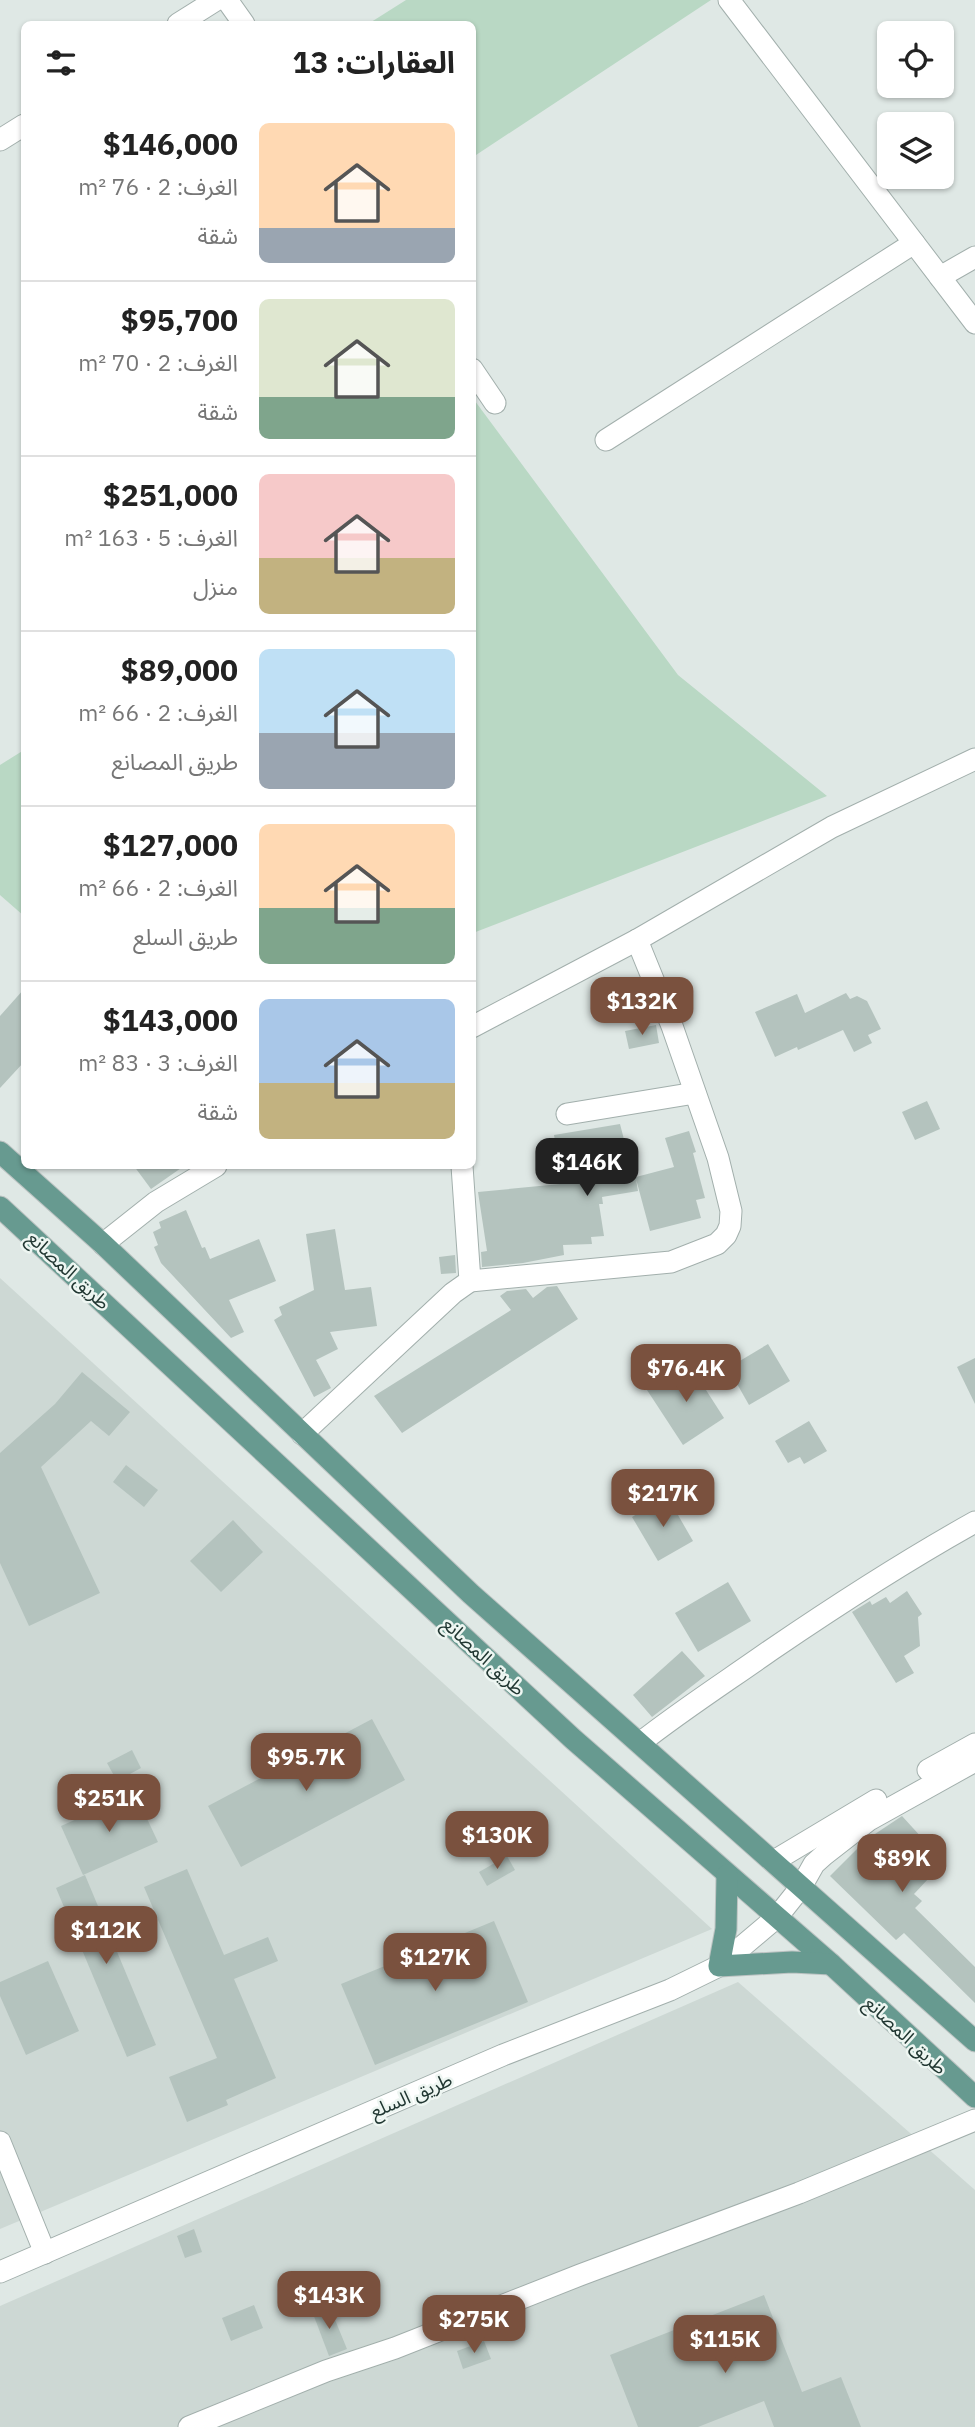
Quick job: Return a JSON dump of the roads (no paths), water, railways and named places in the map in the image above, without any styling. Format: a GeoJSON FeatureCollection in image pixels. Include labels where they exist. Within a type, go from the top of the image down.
{"type":"FeatureCollection","features":[{"type":"Feature","properties":{"kind":"main road","name":"طريق المصانع"},"geometry":{"type":"LineString","coordinates":[[0,1152],[103,1244],[471,1594],[975,2041]]}},
{"type":"Feature","properties":{"kind":"main road","name":"طريق المصانع"},"geometry":{"type":"LineString","coordinates":[[0,1207],[573,1739],[831,1964],[975,2097]]}},
{"type":"Feature","properties":{"kind":"main road"},"geometry":{"type":"LineString","coordinates":[[727,1875],[726,1929],[719,1966],[792,1962],[831,1964]]}},
{"type":"Feature","properties":{"kind":"street"},"geometry":{"type":"LineString","coordinates":[[183,21],[216,0]]}},
{"type":"Feature","properties":{"kind":"street"},"geometry":{"type":"LineString","coordinates":[[227,0],[242,21]]}},
{"type":"Feature","properties":{"kind":"street"},"geometry":{"type":"LineString","coordinates":[[729,0],[975,323]]}},
{"type":"Feature","properties":{"kind":"street"},"geometry":{"type":"LineString","coordinates":[[606,440],[914,243]]}},
{"type":"Feature","properties":{"kind":"street"},"geometry":{"type":"LineString","coordinates":[[940,277],[975,257]]}},
{"type":"Feature","properties":{"kind":"street"},"geometry":{"type":"LineString","coordinates":[[476,375],[495,403]]}},
{"type":"Feature","properties":{"kind":"street"},"geometry":{"type":"LineString","coordinates":[[476,1025],[637,940],[832,828],[975,759]]}},
{"type":"Feature","properties":{"kind":"street"},"geometry":{"type":"LineString","coordinates":[[302,1434],[470,1280],[671,1262],[717,1244],[726,1235],[731,1212],[718,1158],[637,940]]}},
{"type":"Feature","properties":{"kind":"street"},"geometry":{"type":"LineString","coordinates":[[567,1114],[695,1093]]}},
{"type":"Feature","properties":{"kind":"street"},"geometry":{"type":"LineString","coordinates":[[103,1244],[156,1202],[211,1169]]}},
{"type":"Feature","properties":{"kind":"street"},"geometry":{"type":"LineString","coordinates":[[462,1169],[470,1280]]}},
{"type":"Feature","properties":{"kind":"street"},"geometry":{"type":"LineString","coordinates":[[640,1743],[678,1713],[803,1628],[887,1573],[975,1522]]}},
{"type":"Feature","properties":{"kind":"street"},"geometry":{"type":"LineString","coordinates":[[774,1861],[910,1779],[975,1744]]}},
{"type":"Feature","properties":{"kind":"street","name":"طريق السلع"},"geometry":{"type":"LineString","coordinates":[[0,2272],[515,2050],[670,1990],[719,1966],[777,1917],[814,1864],[869,1820],[975,1761]]}},
{"type":"Feature","properties":{"kind":"street"},"geometry":{"type":"LineString","coordinates":[[189,2427],[326,2371],[395,2348],[799,2193],[975,2120]]}},
{"type":"Feature","properties":{"kind":"street"},"geometry":{"type":"LineString","coordinates":[[0,2142],[7,2177],[46,2253]]}}]}
